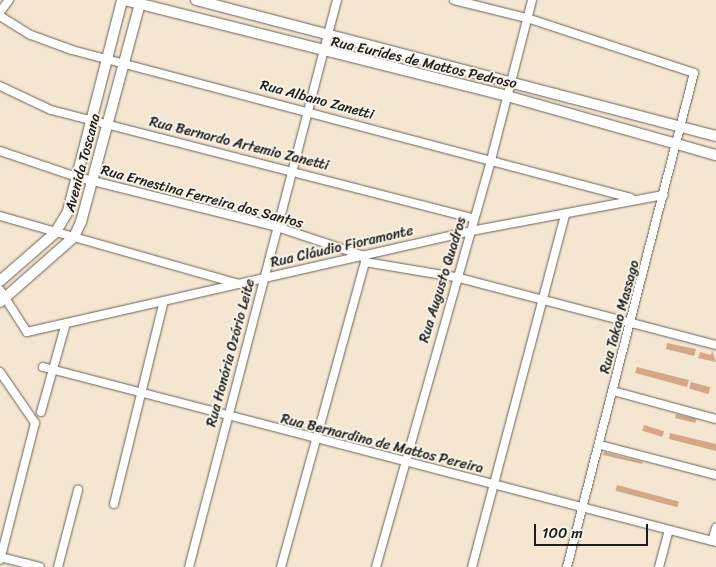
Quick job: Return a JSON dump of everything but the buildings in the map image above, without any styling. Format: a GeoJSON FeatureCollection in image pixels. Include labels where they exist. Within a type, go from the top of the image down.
{"type":"FeatureCollection","features":[{"type":"Feature","properties":{"kind":"street"},"geometry":{"type":"LineString","coordinates":[[0,12],[9,0]]}},
{"type":"Feature","properties":{"kind":"street","name":"Rua Eurídes de Mattos Pedroso"},"geometry":{"type":"LineString","coordinates":[[123,0],[140,2],[324,54],[507,96],[716,155]]}},
{"type":"Feature","properties":{"kind":"street","name":"Avenida Toscana"},"geometry":{"type":"LineString","coordinates":[[0,281],[55,233],[68,211],[123,0]]}},
{"type":"Feature","properties":{"kind":"street","name":"Rua Eurídes de Mattos Pedroso"},"geometry":{"type":"LineString","coordinates":[[196,0],[328,37],[716,136]]}},
{"type":"Feature","properties":{"kind":"street","name":"Rua Honória Ozório Leite"},"geometry":{"type":"LineString","coordinates":[[189,567],[337,0]]}},
{"type":"Feature","properties":{"kind":"street"},"geometry":{"type":"LineString","coordinates":[[454,0],[527,18]]}},
{"type":"Feature","properties":{"kind":"street","name":"Rua Augusto Quadros"},"geometry":{"type":"LineString","coordinates":[[376,567],[456,277],[492,160],[532,0]]}},
{"type":"Feature","properties":{"kind":"street","name":"Avenida Toscana"},"geometry":{"type":"LineString","coordinates":[[2,297],[74,237],[93,181],[140,2]]}},
{"type":"Feature","properties":{"kind":"street","name":"Rua Albano Zanetti"},"geometry":{"type":"LineString","coordinates":[[0,16],[31,35],[107,59],[308,110],[632,199]]}},
{"type":"Feature","properties":{"kind":"street","name":"Rua Takao Massago"},"geometry":{"type":"LineString","coordinates":[[527,18],[694,73],[678,145],[567,567]]}},
{"type":"Feature","properties":{"kind":"street","name":"Rua Bernardo Artemio Zanetti"},"geometry":{"type":"LineString","coordinates":[[0,86],[51,110],[292,169],[474,219]]}},
{"type":"Feature","properties":{"kind":"street","name":"Rua Ernestina Ferreira dos Santos"},"geometry":{"type":"LineString","coordinates":[[0,151],[77,177],[277,227],[364,259]]}},
{"type":"Feature","properties":{"kind":"street","name":"Rua Cláudio Fioramonte"},"geometry":{"type":"LineString","coordinates":[[2,297],[27,332],[263,278],[364,259],[471,231],[565,214],[632,199],[664,195]]}},
{"type":"Feature","properties":{"kind":"street"},"geometry":{"type":"LineString","coordinates":[[472,567],[565,214]]}},
{"type":"Feature","properties":{"kind":"street"},"geometry":{"type":"LineString","coordinates":[[0,216],[238,284]]}},
{"type":"Feature","properties":{"kind":"street"},"geometry":{"type":"LineString","coordinates":[[281,567],[364,259],[456,277],[716,344]]}},
{"type":"Feature","properties":{"kind":"street"},"geometry":{"type":"LineString","coordinates":[[114,504],[164,301]]}},
{"type":"Feature","properties":{"kind":"street"},"geometry":{"type":"LineString","coordinates":[[41,412],[66,323]]}},
{"type":"Feature","properties":{"kind":"street","name":"Rua Bernardino de Mattos Pereira"},"geometry":{"type":"LineString","coordinates":[[43,367],[142,396],[714,542]]}},
{"type":"Feature","properties":{"kind":"street"},"geometry":{"type":"LineString","coordinates":[[0,372],[35,423],[0,558],[40,567]]}},
{"type":"Feature","properties":{"kind":"street"},"geometry":{"type":"LineString","coordinates":[[613,391],[716,418]]}},
{"type":"Feature","properties":{"kind":"street"},"geometry":{"type":"LineString","coordinates":[[600,444],[716,475]]}},
{"type":"Feature","properties":{"kind":"street"},"geometry":{"type":"LineString","coordinates":[[58,567],[78,490]]}},
{"type":"Feature","properties":{"kind":"street"},"geometry":{"type":"LineString","coordinates":[[714,542],[716,528]]}},
{"type":"Feature","properties":{"kind":"street"},"geometry":{"type":"LineString","coordinates":[[659,567],[669,530]]}}]}
